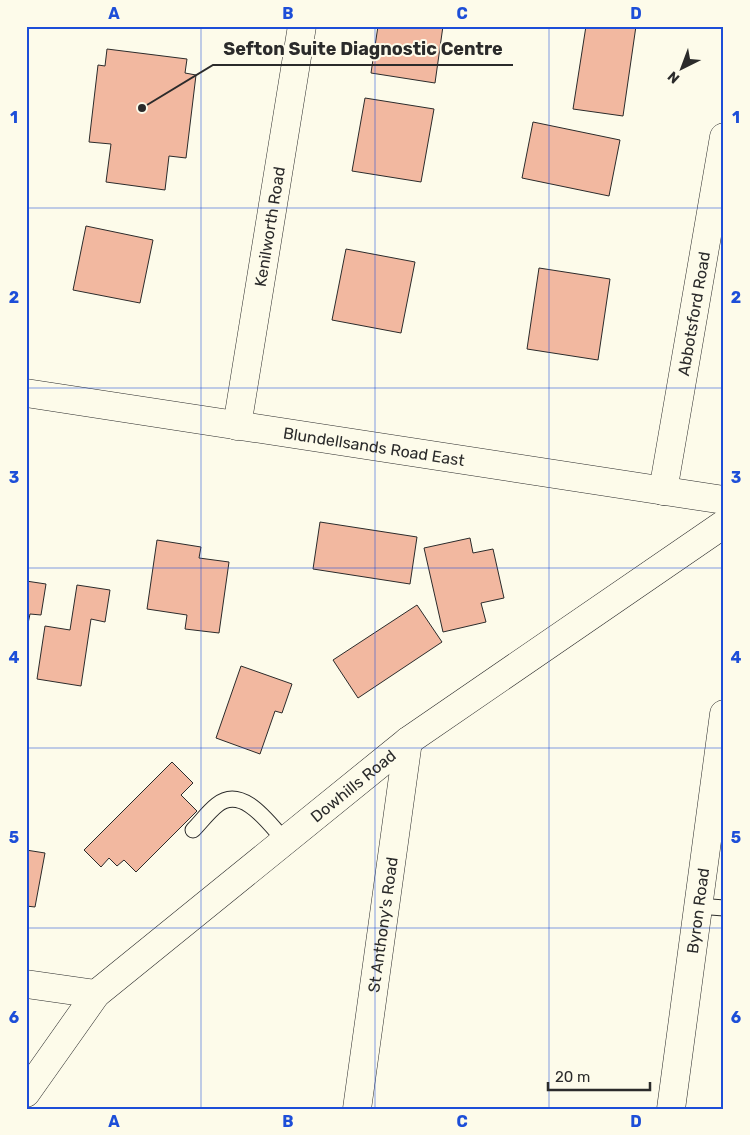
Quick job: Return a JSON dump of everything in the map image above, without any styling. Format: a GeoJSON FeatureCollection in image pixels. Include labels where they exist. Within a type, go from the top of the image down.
{"type":"FeatureCollection","features":[{"type":"Feature","properties":{"kind":"street","name":"Kenilworth Road"},"geometry":{"type":"LineString","coordinates":[[237,426],[302,26]]}},
{"type":"Feature","properties":{"kind":"street","name":"Abbotsford Road"},"geometry":{"type":"LineString","coordinates":[[663,491],[724,137]]}},
{"type":"Feature","properties":{"kind":"street","name":"Blundellsands Road East"},"geometry":{"type":"LineString","coordinates":[[26,393],[724,500]]}},
{"type":"Feature","properties":{"kind":"street","name":"Dowhills Road"},"geometry":{"type":"LineString","coordinates":[[26,1093],[96,994],[408,741],[724,524]]}},
{"type":"Feature","properties":{"kind":"street","name":"Byron Road"},"geometry":{"type":"LineString","coordinates":[[671,1109],[711,907],[724,714]]}},
{"type":"Feature","properties":{"kind":"street","name":"St Anthony's Road"},"geometry":{"type":"LineString","coordinates":[[357,1109],[408,741]]}},
{"type":"Feature","properties":{"kind":"street"},"geometry":{"type":"LineString","coordinates":[[26,984],[96,994]]}},
{"type":"Feature","properties":{"kind":"lane"},"geometry":{"type":"LineString","coordinates":[[193,830],[218,803],[235,799],[253,806],[285,841]]}},
{"type":"Feature","properties":{"kind":"building"},"geometry":{"type":"Polygon","coordinates":[[[378,26],[443,26],[435,83],[371,73],[378,26]]]}},
{"type":"Feature","properties":{"kind":"building"},"geometry":{"type":"Polygon","coordinates":[[[586,26],[636,26],[623,116],[573,109],[586,26]]]}},
{"type":"Feature","properties":{"kind":"building"},"geometry":{"type":"Polygon","coordinates":[[[107,49],[187,59],[185,73],[196,75],[186,158],[169,156],[165,190],[106,182],[111,144],[89,142],[98,65],[105,66],[107,49]]]}},
{"type":"Feature","properties":{"kind":"building"},"geometry":{"type":"Polygon","coordinates":[[[365,98],[434,109],[421,182],[352,171],[365,98]]]}},
{"type":"Feature","properties":{"kind":"building"},"geometry":{"type":"Polygon","coordinates":[[[533,122],[620,140],[609,196],[522,178],[533,122]]]}},
{"type":"Feature","properties":{"kind":"building"},"geometry":{"type":"Polygon","coordinates":[[[86,226],[153,240],[140,303],[73,290],[86,226]]]}},
{"type":"Feature","properties":{"kind":"building"},"geometry":{"type":"Polygon","coordinates":[[[346,249],[415,262],[401,333],[332,320],[346,249]]]}},
{"type":"Feature","properties":{"kind":"building"},"geometry":{"type":"Polygon","coordinates":[[[539,268],[610,279],[598,360],[527,349],[539,268]]]}},
{"type":"Feature","properties":{"kind":"building"},"geometry":{"type":"Polygon","coordinates":[[[320,522],[417,537],[410,584],[313,569],[320,522]]]}},
{"type":"Feature","properties":{"kind":"building"},"geometry":{"type":"Polygon","coordinates":[[[470,538],[473,553],[493,549],[504,598],[481,603],[486,622],[443,632],[424,548],[470,538]]]}},
{"type":"Feature","properties":{"kind":"building"},"geometry":{"type":"Polygon","coordinates":[[[157,540],[201,547],[199,558],[229,562],[219,633],[185,629],[187,615],[147,609],[157,540]]]}},
{"type":"Feature","properties":{"kind":"building"},"geometry":{"type":"Polygon","coordinates":[[[26,581],[46,584],[41,615],[30,614],[26,633],[26,581]]]}},
{"type":"Feature","properties":{"kind":"building"},"geometry":{"type":"Polygon","coordinates":[[[77,585],[110,590],[105,622],[91,619],[81,686],[37,679],[45,626],[70,630],[77,585]]]}},
{"type":"Feature","properties":{"kind":"building"},"geometry":{"type":"Polygon","coordinates":[[[417,605],[442,642],[358,698],[333,660],[417,605]]]}},
{"type":"Feature","properties":{"kind":"building"},"geometry":{"type":"Polygon","coordinates":[[[241,666],[292,684],[282,713],[275,711],[260,754],[216,738],[241,666]]]}},
{"type":"Feature","properties":{"kind":"building"},"geometry":{"type":"Polygon","coordinates":[[[172,762],[193,783],[181,795],[197,811],[136,872],[124,860],[117,866],[109,858],[101,867],[84,850],[172,762]]]}},
{"type":"Feature","properties":{"kind":"building"},"geometry":{"type":"Polygon","coordinates":[[[26,850],[45,853],[35,907],[26,906],[26,850]]]}},
{"type":"Feature","properties":{"kind":"place","name":"Sefton Suite Diagnostic Centre"},"geometry":{"type":"Point","coordinates":[142,108]}}]}
